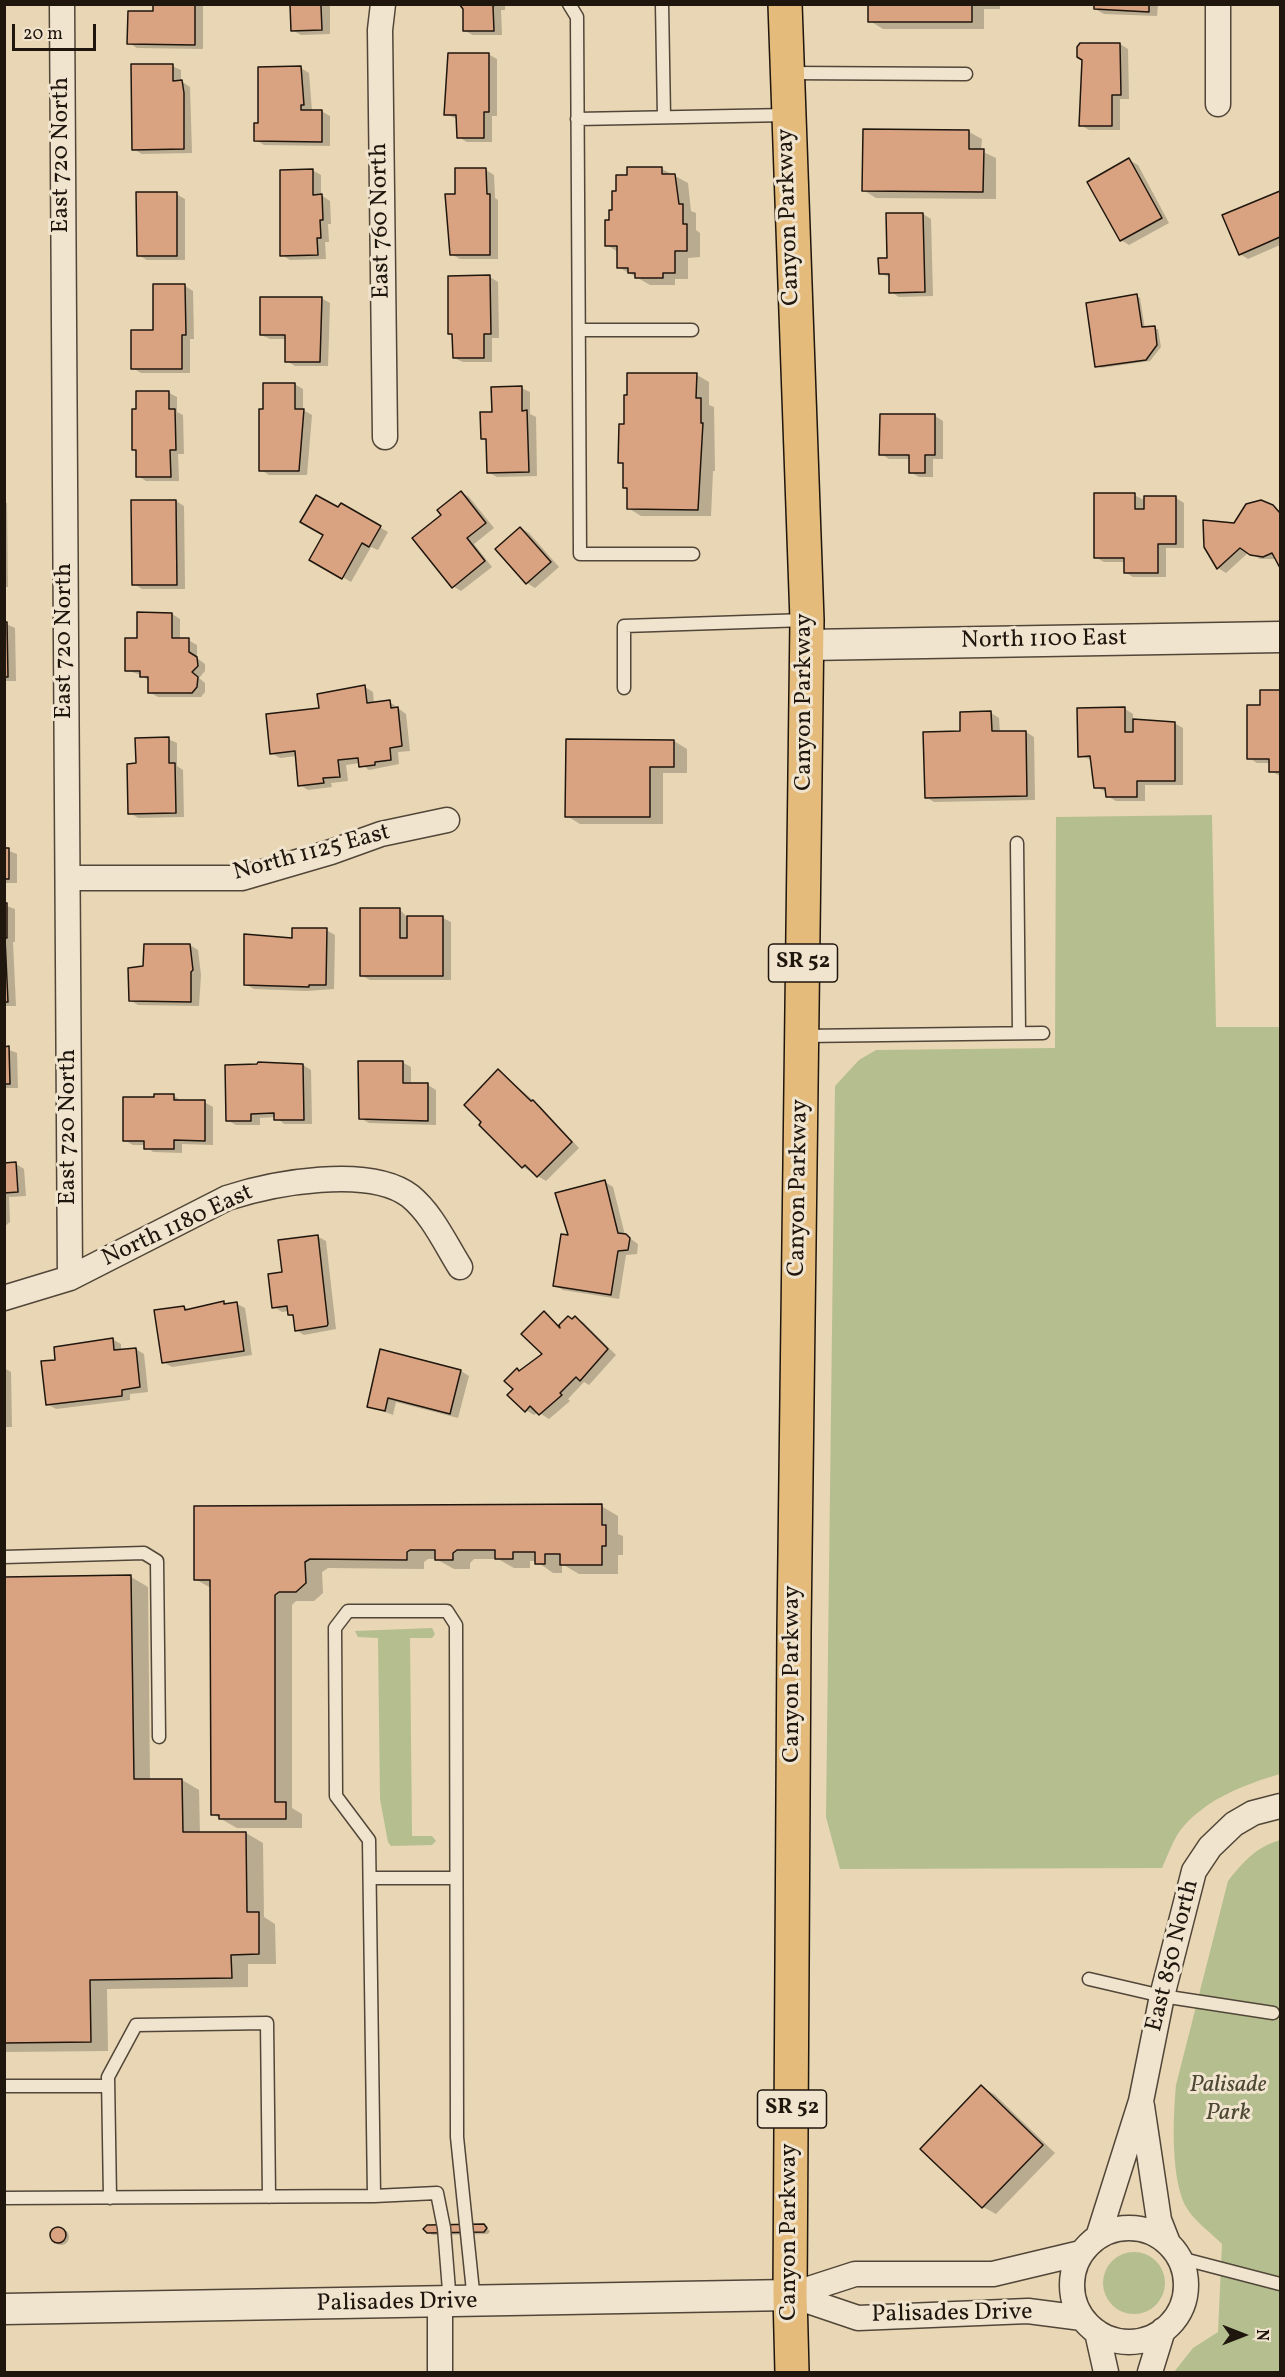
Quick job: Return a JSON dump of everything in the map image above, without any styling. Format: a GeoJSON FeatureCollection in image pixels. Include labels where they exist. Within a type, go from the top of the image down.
{"type":"FeatureCollection","features":[{"type":"Feature","properties":{"kind":"highway","name":"Canyon Parkway"},"geometry":{"type":"LineString","coordinates":[[784,4],[807,633],[794,1641],[790,2295],[792,2373]]}},
{"type":"Feature","properties":{"kind":"street","name":"East 720 North"},"geometry":{"type":"LineString","coordinates":[[62,4],[70,1278]]}},
{"type":"Feature","properties":{"kind":"street","name":"East 760 North"},"geometry":{"type":"LineString","coordinates":[[383,4],[380,30],[385,437]]}},
{"type":"Feature","properties":{"kind":"street"},"geometry":{"type":"LineString","coordinates":[[1218,4],[1218,104]]}},
{"type":"Feature","properties":{"kind":"street","name":"North 1100 East"},"geometry":{"type":"LineString","coordinates":[[807,633],[1281,637]]}},
{"type":"Feature","properties":{"kind":"street","name":"North 1125 East"},"geometry":{"type":"LineString","coordinates":[[68,878],[242,878],[331,852],[381,834],[447,820]]}},
{"type":"Feature","properties":{"kind":"street","name":"North 1180 East"},"geometry":{"type":"LineString","coordinates":[[4,1298],[70,1278],[227,1198],[273,1184],[334,1180],[367,1181],[393,1186],[409,1196],[424,1210],[460,1267]]}},
{"type":"Feature","properties":{"kind":"street","name":"East 850 North"},"geometry":{"type":"LineString","coordinates":[[1090,2245],[1141,2101],[1162,1996],[1194,1871],[1210,1847],[1234,1824],[1253,1813],[1281,1806]]}},
{"type":"Feature","properties":{"kind":"street","name":"East 850 North"},"geometry":{"type":"LineString","coordinates":[[1141,2101],[1159,2220],[1174,2251]]}},
{"type":"Feature","properties":{"kind":"street"},"geometry":{"type":"LineString","coordinates":[[1090,2325],[1113,2340],[1131,2342],[1148,2338],[1163,2330],[1177,2316],[1185,2297],[1186,2277],[1174,2251],[1152,2233],[1134,2228],[1115,2229],[1090,2245],[1074,2268],[1072,2285],[1075,2302],[1090,2325],[1106,2373]]}},
{"type":"Feature","properties":{"kind":"street","name":"Palisades Drive"},"geometry":{"type":"LineString","coordinates":[[4,2309],[454,2303],[790,2295],[855,2274],[993,2274],[1090,2245]]}},
{"type":"Feature","properties":{"kind":"street","name":"Palisades Drive"},"geometry":{"type":"LineString","coordinates":[[790,2295],[858,2318],[1028,2311],[1090,2325]]}},
{"type":"Feature","properties":{"kind":"street"},"geometry":{"type":"LineString","coordinates":[[440,2373],[454,2303]]}},
{"type":"Feature","properties":{"kind":"street"},"geometry":{"type":"LineString","coordinates":[[1150,2373],[1163,2330]]}},
{"type":"Feature","properties":{"kind":"lane"},"geometry":{"type":"LineString","coordinates":[[569,4],[577,17],[580,554],[693,554]]}},
{"type":"Feature","properties":{"kind":"lane"},"geometry":{"type":"LineString","coordinates":[[662,4],[664,117]]}},
{"type":"Feature","properties":{"kind":"lane"},"geometry":{"type":"LineString","coordinates":[[786,73],[966,74]]}},
{"type":"Feature","properties":{"kind":"lane"},"geometry":{"type":"LineString","coordinates":[[577,119],[787,116]]}},
{"type":"Feature","properties":{"kind":"lane"},"geometry":{"type":"LineString","coordinates":[[579,330],[692,330]]}},
{"type":"Feature","properties":{"kind":"lane"},"geometry":{"type":"LineString","coordinates":[[624,688],[624,626],[807,633]]}},
{"type":"Feature","properties":{"kind":"lane"},"geometry":{"type":"LineString","coordinates":[[1017,843],[1019,1033]]}},
{"type":"Feature","properties":{"kind":"lane"},"geometry":{"type":"LineString","coordinates":[[802,1036],[1043,1033]]}},
{"type":"Feature","properties":{"kind":"lane"},"geometry":{"type":"LineString","coordinates":[[4,1557],[144,1553],[157,1561],[159,1737]]}},
{"type":"Feature","properties":{"kind":"lane"},"geometry":{"type":"LineString","coordinates":[[374,2196],[369,1840],[336,1796],[335,1628],[348,1611],[447,1611],[456,1625],[457,2137],[454,2303]]}},
{"type":"Feature","properties":{"kind":"lane"},"geometry":{"type":"LineString","coordinates":[[370,1878],[456,1878]]}},
{"type":"Feature","properties":{"kind":"lane"},"geometry":{"type":"LineString","coordinates":[[1089,1979],[1162,1996],[1273,2013]]}},
{"type":"Feature","properties":{"kind":"lane"},"geometry":{"type":"LineString","coordinates":[[110,2198],[108,2077],[136,2025],[267,2023],[269,2197]]}},
{"type":"Feature","properties":{"kind":"lane"},"geometry":{"type":"LineString","coordinates":[[4,2086],[108,2086]]}},
{"type":"Feature","properties":{"kind":"lane"},"geometry":{"type":"LineString","coordinates":[[4,2198],[374,2196],[437,2193],[454,2303]]}},
{"type":"Feature","properties":{"kind":"lane"},"geometry":{"type":"LineString","coordinates":[[1174,2251],[1281,2284]]}},
{"type":"Feature","properties":{"kind":"green space"},"geometry":{"type":"Polygon","coordinates":[[[1212,815],[1216,1027],[1280,1027],[1280,1774],[1228,1793],[1204,1808],[1180,1831],[1162,1868],[840,1869],[826,1817],[835,1086],[859,1060],[876,1050],[1055,1048],[1056,817],[1212,815]]]}},
{"type":"Feature","properties":{"kind":"green space"},"geometry":{"type":"Polygon","coordinates":[[[432,1628],[435,1634],[432,1638],[410,1638],[412,1836],[432,1836],[436,1841],[432,1845],[391,1846],[388,1842],[380,1799],[378,1638],[358,1637],[355,1631],[432,1628]]]}},
{"type":"Feature","properties":{"kind":"green space","name":"Palisade Park"},"geometry":{"type":"Polygon","coordinates":[[[1280,1840],[1280,2372],[1174,2372],[1193,2348],[1218,2332],[1222,2244],[1191,2214],[1182,2198],[1174,2149],[1176,2085],[1228,1881],[1251,1856],[1280,1840]]]}},
{"type":"Feature","properties":{"kind":"green space"},"geometry":{"type":"Polygon","coordinates":[[[1134,2252],[1146,2254],[1156,2261],[1163,2271],[1165,2283],[1163,2295],[1156,2305],[1146,2312],[1134,2314],[1122,2312],[1112,2305],[1105,2295],[1103,2283],[1105,2271],[1112,2261],[1122,2254],[1134,2252]]]}},
{"type":"Feature","properties":{"kind":"building"},"geometry":{"type":"Polygon","coordinates":[[[153,4],[195,4],[195,45],[127,44],[128,11],[153,11],[153,4]]]}},
{"type":"Feature","properties":{"kind":"building"},"geometry":{"type":"Polygon","coordinates":[[[286,4],[324,4],[321,6],[322,30],[291,31],[290,5],[286,4]]]}},
{"type":"Feature","properties":{"kind":"building"},"geometry":{"type":"Polygon","coordinates":[[[459,4],[497,4],[493,6],[494,31],[463,31],[463,9],[459,4]]]}},
{"type":"Feature","properties":{"kind":"building"},"geometry":{"type":"Polygon","coordinates":[[[868,4],[972,4],[972,22],[868,22],[868,4]]]}},
{"type":"Feature","properties":{"kind":"building"},"geometry":{"type":"Polygon","coordinates":[[[1094,4],[1149,4],[1149,12],[1094,9],[1094,4]]]}},
{"type":"Feature","properties":{"kind":"building"},"geometry":{"type":"Polygon","coordinates":[[[1080,43],[1120,43],[1121,95],[1112,95],[1112,126],[1079,126],[1082,60],[1077,57],[1077,47],[1080,43]]]}},
{"type":"Feature","properties":{"kind":"building"},"geometry":{"type":"Polygon","coordinates":[[[448,53],[489,53],[489,112],[484,112],[484,138],[457,138],[456,115],[444,115],[448,53]]]}},
{"type":"Feature","properties":{"kind":"building"},"geometry":{"type":"Polygon","coordinates":[[[131,64],[173,64],[173,81],[182,80],[184,93],[184,149],[132,150],[131,64]]]}},
{"type":"Feature","properties":{"kind":"building"},"geometry":{"type":"Polygon","coordinates":[[[301,66],[304,105],[301,105],[301,110],[322,110],[322,142],[254,141],[254,123],[258,123],[258,67],[301,66]]]}},
{"type":"Feature","properties":{"kind":"building"},"geometry":{"type":"Polygon","coordinates":[[[863,129],[969,130],[969,149],[984,149],[983,192],[862,191],[863,129]]]}},
{"type":"Feature","properties":{"kind":"building"},"geometry":{"type":"Polygon","coordinates":[[[1129,158],[1162,218],[1120,241],[1087,182],[1129,158]]]}},
{"type":"Feature","properties":{"kind":"building"},"geometry":{"type":"Polygon","coordinates":[[[627,167],[662,167],[662,174],[675,174],[679,204],[683,204],[683,224],[687,224],[687,251],[675,251],[675,273],[663,273],[663,278],[635,278],[635,273],[628,273],[628,268],[617,268],[617,246],[605,246],[605,220],[609,220],[609,210],[612,210],[612,191],[616,191],[616,175],[627,175],[627,167]]]}},
{"type":"Feature","properties":{"kind":"building"},"geometry":{"type":"Polygon","coordinates":[[[455,168],[486,168],[487,194],[490,194],[490,255],[450,255],[445,194],[455,194],[455,168]]]}},
{"type":"Feature","properties":{"kind":"building"},"geometry":{"type":"Polygon","coordinates":[[[313,169],[313,195],[322,194],[323,220],[320,220],[321,238],[317,238],[318,255],[280,256],[280,170],[313,169]]]}},
{"type":"Feature","properties":{"kind":"building"},"geometry":{"type":"Polygon","coordinates":[[[1280,191],[1280,237],[1239,255],[1222,215],[1280,191]]]}},
{"type":"Feature","properties":{"kind":"building"},"geometry":{"type":"Polygon","coordinates":[[[136,192],[177,192],[177,256],[137,256],[136,192]]]}},
{"type":"Feature","properties":{"kind":"building"},"geometry":{"type":"Polygon","coordinates":[[[886,213],[923,213],[925,292],[889,293],[889,274],[879,274],[878,258],[887,258],[886,213]]]}},
{"type":"Feature","properties":{"kind":"building"},"geometry":{"type":"Polygon","coordinates":[[[490,275],[491,334],[484,334],[484,358],[453,358],[452,334],[448,334],[448,276],[490,275]]]}},
{"type":"Feature","properties":{"kind":"building"},"geometry":{"type":"Polygon","coordinates":[[[153,284],[185,284],[186,335],[182,335],[182,369],[131,369],[131,330],[153,330],[153,284]]]}},
{"type":"Feature","properties":{"kind":"building"},"geometry":{"type":"Polygon","coordinates":[[[1137,294],[1142,327],[1155,326],[1157,345],[1146,360],[1095,367],[1086,303],[1137,294]]]}},
{"type":"Feature","properties":{"kind":"building"},"geometry":{"type":"Polygon","coordinates":[[[260,297],[322,297],[320,362],[285,362],[285,335],[260,335],[260,297]]]}},
{"type":"Feature","properties":{"kind":"building"},"geometry":{"type":"Polygon","coordinates":[[[627,373],[697,373],[696,398],[701,398],[701,423],[703,423],[698,510],[627,509],[627,488],[623,488],[623,463],[618,463],[619,424],[624,424],[627,373]]]}},
{"type":"Feature","properties":{"kind":"building"},"geometry":{"type":"Polygon","coordinates":[[[263,383],[295,383],[295,409],[304,409],[299,471],[259,471],[259,409],[263,409],[263,383]]]}},
{"type":"Feature","properties":{"kind":"building"},"geometry":{"type":"Polygon","coordinates":[[[522,386],[522,411],[527,410],[529,472],[487,473],[486,439],[481,439],[480,412],[492,412],[491,387],[522,386]]]}},
{"type":"Feature","properties":{"kind":"building"},"geometry":{"type":"Polygon","coordinates":[[[136,391],[169,391],[169,409],[175,409],[176,450],[170,450],[171,477],[136,477],[136,450],[132,450],[132,409],[136,409],[136,391]]]}},
{"type":"Feature","properties":{"kind":"building"},"geometry":{"type":"Polygon","coordinates":[[[880,414],[935,414],[935,455],[925,455],[925,473],[909,473],[909,455],[879,455],[880,414]]]}},
{"type":"Feature","properties":{"kind":"building"},"geometry":{"type":"Polygon","coordinates":[[[461,491],[486,523],[467,538],[485,561],[452,588],[412,538],[441,515],[437,510],[461,491]]]}},
{"type":"Feature","properties":{"kind":"building"},"geometry":{"type":"Polygon","coordinates":[[[1094,493],[1135,493],[1135,509],[1144,509],[1144,496],[1176,496],[1176,544],[1158,544],[1158,573],[1124,573],[1124,558],[1094,558],[1094,493]]]}},
{"type":"Feature","properties":{"kind":"building"},"geometry":{"type":"Polygon","coordinates":[[[316,495],[338,507],[341,503],[381,526],[369,547],[362,543],[342,579],[309,560],[323,535],[300,522],[316,495]]]}},
{"type":"Feature","properties":{"kind":"building"},"geometry":{"type":"Polygon","coordinates":[[[131,500],[176,500],[177,585],[132,585],[131,500]]]}},
{"type":"Feature","properties":{"kind":"building"},"geometry":{"type":"Polygon","coordinates":[[[1261,500],[1273,505],[1280,513],[1280,568],[1272,553],[1263,557],[1250,555],[1240,548],[1217,569],[1204,547],[1203,520],[1234,523],[1246,504],[1261,500]]]}},
{"type":"Feature","properties":{"kind":"building"},"geometry":{"type":"Polygon","coordinates":[[[520,527],[551,562],[526,584],[495,549],[520,527]]]}},
{"type":"Feature","properties":{"kind":"building"},"geometry":{"type":"Polygon","coordinates":[[[137,612],[172,613],[172,638],[189,638],[189,652],[197,657],[198,666],[192,672],[198,677],[197,687],[192,693],[148,693],[148,677],[140,677],[140,671],[125,671],[125,638],[137,638],[137,612]]]}},
{"type":"Feature","properties":{"kind":"building"},"geometry":{"type":"Polygon","coordinates":[[[4,622],[7,622],[8,677],[4,677],[4,622]]]}},
{"type":"Feature","properties":{"kind":"building"},"geometry":{"type":"Polygon","coordinates":[[[365,685],[367,703],[390,700],[391,708],[398,707],[402,746],[390,748],[391,760],[375,762],[375,765],[359,767],[358,758],[338,760],[340,777],[323,778],[324,783],[298,786],[295,751],[270,754],[266,714],[319,708],[317,694],[365,685]]]}},
{"type":"Feature","properties":{"kind":"building"},"geometry":{"type":"Polygon","coordinates":[[[1260,690],[1280,690],[1280,772],[1269,772],[1269,759],[1247,759],[1247,705],[1260,705],[1260,690]]]}},
{"type":"Feature","properties":{"kind":"building"},"geometry":{"type":"Polygon","coordinates":[[[1125,707],[1125,732],[1133,732],[1133,719],[1175,722],[1175,781],[1137,781],[1137,797],[1106,797],[1105,788],[1094,788],[1090,756],[1078,757],[1077,708],[1125,707]]]}},
{"type":"Feature","properties":{"kind":"building"},"geometry":{"type":"Polygon","coordinates":[[[991,711],[992,731],[1026,731],[1027,796],[925,798],[923,732],[960,731],[960,712],[991,711]]]}},
{"type":"Feature","properties":{"kind":"building"},"geometry":{"type":"Polygon","coordinates":[[[169,737],[169,763],[175,763],[176,813],[128,814],[127,764],[136,763],[135,738],[169,737]]]}},
{"type":"Feature","properties":{"kind":"building"},"geometry":{"type":"Polygon","coordinates":[[[566,739],[674,740],[674,767],[650,767],[650,817],[565,817],[566,739]]]}},
{"type":"Feature","properties":{"kind":"building"},"geometry":{"type":"Polygon","coordinates":[[[4,848],[9,848],[9,879],[4,879],[4,848]]]}},
{"type":"Feature","properties":{"kind":"building"},"geometry":{"type":"Polygon","coordinates":[[[4,903],[7,903],[7,938],[5,938],[8,1002],[4,1002],[4,903]]]}},
{"type":"Feature","properties":{"kind":"building"},"geometry":{"type":"Polygon","coordinates":[[[360,908],[400,908],[400,938],[407,938],[407,916],[443,916],[443,976],[360,976],[360,908]]]}},
{"type":"Feature","properties":{"kind":"building"},"geometry":{"type":"Polygon","coordinates":[[[292,928],[327,928],[326,985],[309,985],[309,987],[244,985],[244,934],[292,938],[292,928]]]}},
{"type":"Feature","properties":{"kind":"building"},"geometry":{"type":"Polygon","coordinates":[[[144,944],[190,944],[193,970],[191,972],[191,1002],[129,1001],[128,968],[143,966],[144,944]]]}},
{"type":"Feature","properties":{"kind":"building"},"geometry":{"type":"Polygon","coordinates":[[[9,1046],[10,1084],[4,1084],[4,1047],[9,1046]]]}},
{"type":"Feature","properties":{"kind":"building"},"geometry":{"type":"Polygon","coordinates":[[[358,1061],[403,1061],[403,1083],[428,1083],[428,1121],[359,1119],[358,1061]]]}},
{"type":"Feature","properties":{"kind":"building"},"geometry":{"type":"Polygon","coordinates":[[[258,1062],[303,1064],[304,1120],[274,1120],[274,1113],[251,1114],[251,1121],[226,1121],[225,1065],[257,1064],[258,1062]]]}},
{"type":"Feature","properties":{"kind":"building"},"geometry":{"type":"Polygon","coordinates":[[[498,1069],[531,1101],[533,1100],[572,1142],[537,1177],[525,1165],[522,1168],[479,1125],[481,1122],[464,1105],[498,1069]]]}},
{"type":"Feature","properties":{"kind":"building"},"geometry":{"type":"Polygon","coordinates":[[[154,1094],[174,1094],[174,1100],[205,1100],[205,1141],[174,1140],[174,1149],[144,1149],[144,1141],[123,1141],[123,1097],[154,1097],[154,1094]]]}},
{"type":"Feature","properties":{"kind":"building"},"geometry":{"type":"Polygon","coordinates":[[[16,1162],[18,1192],[4,1193],[4,1163],[16,1162]]]}},
{"type":"Feature","properties":{"kind":"building"},"geometry":{"type":"Polygon","coordinates":[[[605,1180],[618,1233],[626,1234],[630,1238],[628,1250],[618,1251],[611,1295],[553,1286],[561,1234],[568,1235],[555,1193],[605,1180]]]}},
{"type":"Feature","properties":{"kind":"building"},"geometry":{"type":"Polygon","coordinates":[[[318,1235],[328,1324],[295,1331],[293,1315],[288,1315],[287,1306],[272,1308],[268,1274],[282,1272],[278,1240],[318,1235]]]}},
{"type":"Feature","properties":{"kind":"building"},"geometry":{"type":"Polygon","coordinates":[[[224,1301],[224,1304],[237,1302],[244,1351],[162,1363],[154,1310],[184,1306],[185,1310],[224,1301]]]}},
{"type":"Feature","properties":{"kind":"building"},"geometry":{"type":"Polygon","coordinates":[[[544,1311],[560,1328],[559,1325],[568,1316],[572,1319],[575,1316],[608,1349],[580,1381],[576,1377],[560,1393],[562,1395],[539,1415],[530,1406],[525,1412],[507,1395],[513,1389],[504,1381],[517,1368],[519,1371],[542,1354],[521,1334],[544,1311]]]}},
{"type":"Feature","properties":{"kind":"building"},"geometry":{"type":"Polygon","coordinates":[[[113,1338],[114,1350],[136,1348],[140,1387],[122,1390],[122,1396],[46,1405],[41,1361],[55,1360],[54,1347],[113,1338]]]}},
{"type":"Feature","properties":{"kind":"building"},"geometry":{"type":"Polygon","coordinates":[[[380,1349],[461,1370],[450,1414],[388,1398],[385,1411],[367,1407],[380,1349]]]}},
{"type":"Feature","properties":{"kind":"building"},"geometry":{"type":"Polygon","coordinates":[[[602,1504],[602,1525],[606,1525],[606,1546],[602,1546],[602,1565],[560,1565],[560,1554],[545,1554],[545,1564],[535,1564],[535,1552],[513,1552],[513,1559],[495,1559],[495,1550],[457,1550],[453,1553],[453,1560],[435,1560],[435,1550],[410,1550],[407,1552],[407,1560],[310,1559],[305,1562],[306,1583],[296,1592],[279,1592],[275,1595],[275,1802],[286,1802],[286,1819],[219,1819],[219,1815],[211,1815],[210,1580],[194,1580],[194,1506],[602,1504]]]}},
{"type":"Feature","properties":{"kind":"building"},"geometry":{"type":"Polygon","coordinates":[[[131,1575],[134,1779],[182,1779],[183,1832],[246,1832],[247,1912],[259,1912],[259,1954],[231,1955],[232,1978],[90,1980],[91,2042],[4,2043],[4,1577],[131,1575]]]}},
{"type":"Feature","properties":{"kind":"building"},"geometry":{"type":"Polygon","coordinates":[[[981,2085],[1043,2145],[982,2208],[920,2149],[981,2085]]]}},
{"type":"Feature","properties":{"kind":"building"},"geometry":{"type":"Polygon","coordinates":[[[484,2224],[487,2228],[484,2232],[427,2233],[423,2229],[427,2225],[484,2224]]]}},
{"type":"Feature","properties":{"kind":"building"},"geometry":{"type":"Polygon","coordinates":[[[55,2227],[61,2227],[66,2235],[64,2241],[55,2243],[50,2238],[50,2232],[55,2227]]]}}]}
